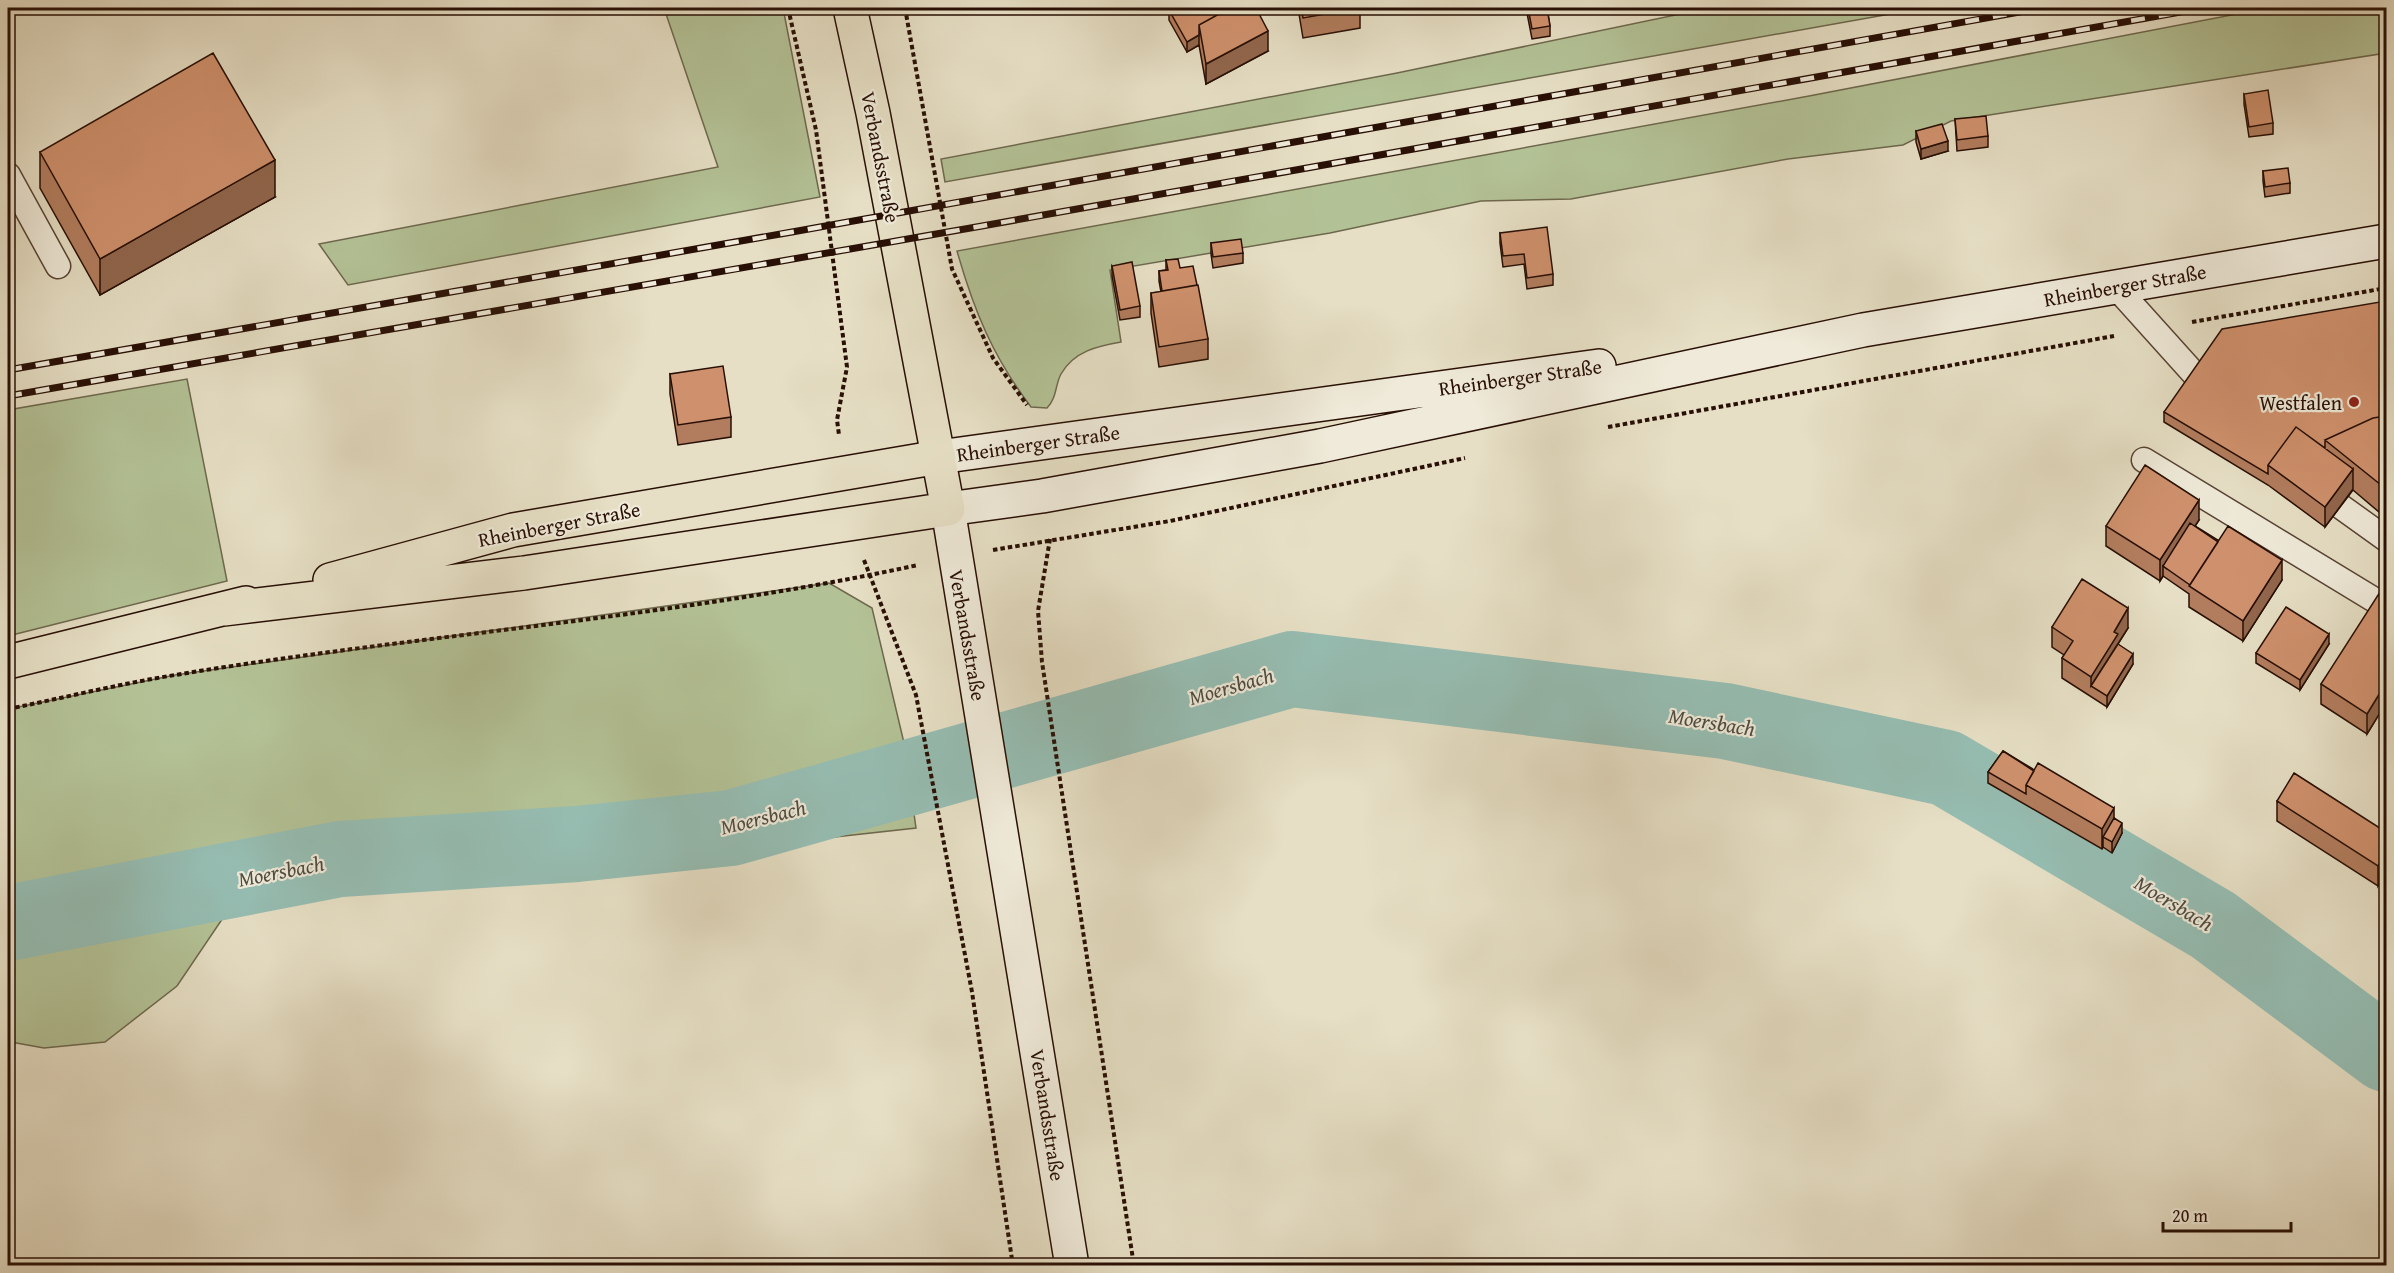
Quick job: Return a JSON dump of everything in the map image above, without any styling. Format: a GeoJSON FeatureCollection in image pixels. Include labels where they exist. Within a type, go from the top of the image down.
{"type":"FeatureCollection","features":[{"type":"Feature","properties":{"kind":"main road","name":"Verbandsstraße"},"geometry":{"type":"LineString","coordinates":[[850,8],[873,112],[939,457],[1072,1266]]}},
{"type":"Feature","properties":{"kind":"main road","name":"Rheinberger Straße"},"geometry":{"type":"LineString","coordinates":[[224,609],[524,573],[854,522],[1042,496],[1320,446],[1863,330],[2386,241]]}},
{"type":"Feature","properties":{"kind":"main road","name":"Rheinberger Straße"},"geometry":{"type":"LineString","coordinates":[[8,662],[224,609],[513,530],[844,472],[1033,442],[1863,330]]}},
{"type":"Feature","properties":{"kind":"lane"},"geometry":{"type":"LineString","coordinates":[[8,175],[58,266]]}},
{"type":"Feature","properties":{"kind":"lane"},"geometry":{"type":"LineString","coordinates":[[2115,286],[2153,329],[2204,372],[2228,406]]}},
{"type":"Feature","properties":{"kind":"lane"},"geometry":{"type":"LineString","coordinates":[[2145,460],[2386,607]]}},
{"type":"Feature","properties":{"kind":"lane"},"geometry":{"type":"LineString","coordinates":[[2340,507],[2386,538]]}},
{"type":"Feature","properties":{"kind":"path"},"geometry":{"type":"LineString","coordinates":[[788,8],[816,130],[847,367],[837,420],[844,472]]}},
{"type":"Feature","properties":{"kind":"path"},"geometry":{"type":"LineString","coordinates":[[905,8],[952,269],[993,358],[1027,404],[1033,442]]}},
{"type":"Feature","properties":{"kind":"path"},"geometry":{"type":"LineString","coordinates":[[1598,430],[2386,288]]}},
{"type":"Feature","properties":{"kind":"path"},"geometry":{"type":"LineString","coordinates":[[1050,539],[1170,521],[1471,457]]}},
{"type":"Feature","properties":{"kind":"path"},"geometry":{"type":"LineString","coordinates":[[1042,496],[1050,539],[1038,611],[1048,695],[1134,1266]]}},
{"type":"Feature","properties":{"kind":"path"},"geometry":{"type":"LineString","coordinates":[[854,522],[868,576],[892,628],[916,695],[972,992],[1013,1266]]}},
{"type":"Feature","properties":{"kind":"path"},"geometry":{"type":"LineString","coordinates":[[8,709],[175,675],[585,620],[868,576]]}},
{"type":"Feature","properties":{"kind":"green space"},"geometry":{"type":"Polygon","coordinates":[[[664,8],[783,8],[820,197],[348,285],[319,244],[718,167],[664,8]]]}},
{"type":"Feature","properties":{"kind":"green space"},"geometry":{"type":"Polygon","coordinates":[[[1709,8],[1924,8],[945,182],[941,159],[1397,73],[1709,8]]]}},
{"type":"Feature","properties":{"kind":"green space"},"geometry":{"type":"Polygon","coordinates":[[[2268,8],[2386,8],[2386,53],[1951,121],[1903,145],[1788,159],[1571,199],[1481,201],[1330,233],[1110,270],[1121,342],[1087,351],[1066,366],[1059,378],[1053,400],[1047,408],[1031,407],[995,351],[970,294],[957,251],[1809,96],[2268,8]]]}},
{"type":"Feature","properties":{"kind":"green space"},"geometry":{"type":"Polygon","coordinates":[[[187,379],[227,581],[8,636],[8,410],[187,379]]]}},
{"type":"Feature","properties":{"kind":"green space"},"geometry":{"type":"Polygon","coordinates":[[[829,583],[872,608],[904,743],[916,828],[233,903],[177,986],[105,1042],[44,1048],[11,1042],[8,1037],[8,709],[175,675],[829,583]]]}},
{"type":"Feature","properties":{"kind":"building"},"geometry":{"type":"Polygon","coordinates":[[[1173,8],[1230,8],[1199,25],[1199,35],[1187,42],[1169,10],[1173,8]]]}},
{"type":"Feature","properties":{"kind":"building"},"geometry":{"type":"Polygon","coordinates":[[[1230,8],[1256,8],[1268,31],[1206,64],[1199,25],[1230,8]]]}},
{"type":"Feature","properties":{"kind":"building"},"geometry":{"type":"Polygon","coordinates":[[[1301,8],[1360,8],[1303,18],[1301,8]]]}},
{"type":"Feature","properties":{"kind":"building"},"geometry":{"type":"Polygon","coordinates":[[[1528,8],[1547,8],[1550,26],[1532,29],[1528,8]]]}},
{"type":"Feature","properties":{"kind":"building"},"geometry":{"type":"Polygon","coordinates":[[[213,53],[275,160],[100,259],[40,152],[213,53]]]}},
{"type":"Feature","properties":{"kind":"building"},"geometry":{"type":"Polygon","coordinates":[[[2268,90],[2273,123],[2249,127],[2244,94],[2268,90]]]}},
{"type":"Feature","properties":{"kind":"building"},"geometry":{"type":"Polygon","coordinates":[[[1986,116],[1988,136],[1957,140],[1955,119],[1986,116]]]}},
{"type":"Feature","properties":{"kind":"building"},"geometry":{"type":"Polygon","coordinates":[[[1942,124],[1948,141],[1921,149],[1916,131],[1942,124]]]}},
{"type":"Feature","properties":{"kind":"building"},"geometry":{"type":"Polygon","coordinates":[[[2288,168],[2290,183],[2265,187],[2263,171],[2288,168]]]}},
{"type":"Feature","properties":{"kind":"building"},"geometry":{"type":"Polygon","coordinates":[[[1547,227],[1553,274],[1527,278],[1524,254],[1503,256],[1500,233],[1547,227]]]}},
{"type":"Feature","properties":{"kind":"building"},"geometry":{"type":"Polygon","coordinates":[[[1241,239],[1243,253],[1213,257],[1211,243],[1241,239]]]}},
{"type":"Feature","properties":{"kind":"building"},"geometry":{"type":"Polygon","coordinates":[[[1178,259],[1180,268],[1193,266],[1197,285],[1162,291],[1159,271],[1168,270],[1166,260],[1178,259]]]}},
{"type":"Feature","properties":{"kind":"building"},"geometry":{"type":"Polygon","coordinates":[[[1132,262],[1140,306],[1120,310],[1112,266],[1132,262]]]}},
{"type":"Feature","properties":{"kind":"building"},"geometry":{"type":"Polygon","coordinates":[[[1198,285],[1208,339],[1159,347],[1151,293],[1198,285]]]}},
{"type":"Feature","properties":{"kind":"building"},"geometry":{"type":"Polygon","coordinates":[[[2380,302],[2386,311],[2386,416],[2373,418],[2325,440],[2325,448],[2296,427],[2268,465],[2268,474],[2164,412],[2222,329],[2380,302]]]}},
{"type":"Feature","properties":{"kind":"building"},"geometry":{"type":"Polygon","coordinates":[[[723,366],[731,417],[678,425],[670,374],[723,366]]]}},
{"type":"Feature","properties":{"kind":"building"},"geometry":{"type":"Polygon","coordinates":[[[2386,416],[2386,489],[2325,440],[2373,418],[2386,416]]]}},
{"type":"Feature","properties":{"kind":"building"},"geometry":{"type":"Polygon","coordinates":[[[2296,427],[2353,469],[2325,507],[2268,465],[2296,427]]]}},
{"type":"Feature","properties":{"kind":"building"},"geometry":{"type":"Polygon","coordinates":[[[2145,465],[2199,500],[2160,560],[2106,526],[2145,465]]]}},
{"type":"Feature","properties":{"kind":"building"},"geometry":{"type":"Polygon","coordinates":[[[2190,523],[2218,542],[2190,585],[2163,566],[2190,523]]]}},
{"type":"Feature","properties":{"kind":"building"},"geometry":{"type":"Polygon","coordinates":[[[2228,526],[2282,560],[2243,621],[2189,586],[2228,526]]]}},
{"type":"Feature","properties":{"kind":"building"},"geometry":{"type":"Polygon","coordinates":[[[2082,579],[2128,608],[2114,632],[2118,634],[2091,677],[2062,658],[2073,641],[2052,627],[2082,579]]]}},
{"type":"Feature","properties":{"kind":"building"},"geometry":{"type":"Polygon","coordinates":[[[2380,592],[2386,596],[2386,683],[2367,714],[2321,684],[2380,592]]]}},
{"type":"Feature","properties":{"kind":"building"},"geometry":{"type":"Polygon","coordinates":[[[2286,607],[2329,634],[2300,680],[2256,653],[2286,607]]]}},
{"type":"Feature","properties":{"kind":"building"},"geometry":{"type":"Polygon","coordinates":[[[2118,644],[2133,654],[2107,696],[2091,686],[2118,644]]]}},
{"type":"Feature","properties":{"kind":"building"},"geometry":{"type":"Polygon","coordinates":[[[2003,751],[2034,771],[2026,785],[2026,794],[1988,772],[2003,751]]]}},
{"type":"Feature","properties":{"kind":"building"},"geometry":{"type":"Polygon","coordinates":[[[2038,763],[2114,808],[2102,829],[2026,785],[2038,763]]]}},
{"type":"Feature","properties":{"kind":"building"},"geometry":{"type":"Polygon","coordinates":[[[2294,773],[2386,832],[2386,853],[2378,866],[2277,801],[2294,773]]]}},
{"type":"Feature","properties":{"kind":"building"},"geometry":{"type":"Polygon","coordinates":[[[2114,818],[2122,823],[2112,842],[2103,837],[2114,818]]]}},
{"type":"Feature","properties":{"kind":"waterway","name":"Moersbach"},"geometry":{"type":"LineString","coordinates":[[8,923],[340,859],[577,844],[731,828],[1292,669],[1725,721],[1946,768],[2213,925],[2386,1054]]}},
{"type":"Feature","properties":{"kind":"railway"},"geometry":{"type":"LineString","coordinates":[[8,370],[2042,8]]}},
{"type":"Feature","properties":{"kind":"railway"},"geometry":{"type":"LineString","coordinates":[[8,396],[982,226],[2203,8]]}},
{"type":"Feature","properties":{"kind":"place","name":"Westfalen"},"geometry":{"type":"Point","coordinates":[2354,402]}}]}
